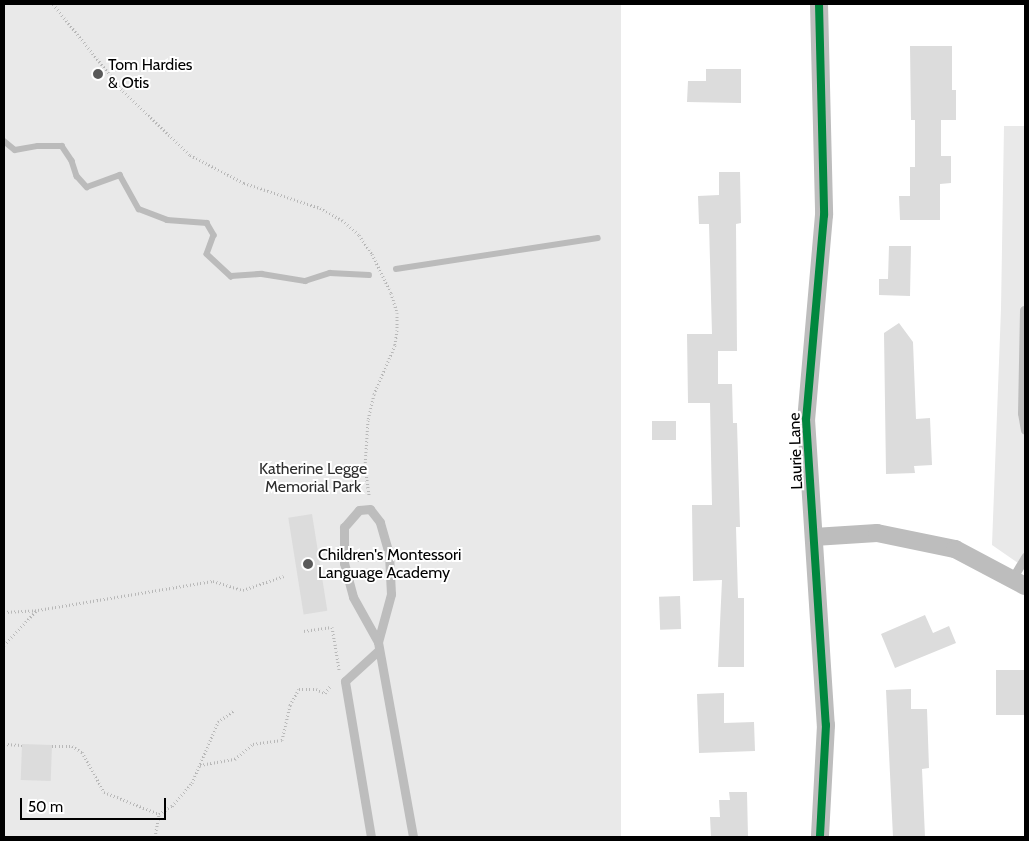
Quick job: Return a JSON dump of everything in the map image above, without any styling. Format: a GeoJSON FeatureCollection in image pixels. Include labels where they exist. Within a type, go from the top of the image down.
{"type":"FeatureCollection","features":[{"type":"Feature","properties":{"kind":"street","name":"Laurie Lane"},"geometry":{"type":"LineString","coordinates":[[819,4],[824,215],[806,419],[826,725],[820,837]]}},
{"type":"Feature","properties":{"kind":"street"},"geometry":{"type":"LineString","coordinates":[[814,537],[877,533],[955,549],[1018,583]]}},
{"type":"Feature","properties":{"kind":"lane"},"geometry":{"type":"LineString","coordinates":[[1024,310],[1022,412],[1025,430]]}},
{"type":"Feature","properties":{"kind":"lane"},"geometry":{"type":"LineString","coordinates":[[371,837],[345,681],[378,646],[391,594],[386,534],[370,509],[359,510],[344,527],[344,563],[353,597],[378,646],[413,837]]}},
{"type":"Feature","properties":{"kind":"lane"},"geometry":{"type":"LineString","coordinates":[[1018,583],[1025,557]]}},
{"type":"Feature","properties":{"kind":"path"},"geometry":{"type":"LineString","coordinates":[[53,4],[123,91],[190,156],[244,183],[320,208],[342,220],[359,235],[372,254],[391,293],[397,313],[397,330],[395,344],[374,394],[368,420],[365,466],[370,509]]}},
{"type":"Feature","properties":{"kind":"path"},"geometry":{"type":"LineString","coordinates":[[344,563],[389,554]]}},
{"type":"Feature","properties":{"kind":"path"},"geometry":{"type":"LineString","coordinates":[[4,612],[38,610],[213,580],[243,590],[284,576]]}},
{"type":"Feature","properties":{"kind":"path"},"geometry":{"type":"LineString","coordinates":[[4,645],[38,610]]}},
{"type":"Feature","properties":{"kind":"path"},"geometry":{"type":"LineString","coordinates":[[304,631],[332,626],[339,672]]}},
{"type":"Feature","properties":{"kind":"path"},"geometry":{"type":"LineString","coordinates":[[200,765],[235,759],[253,744],[282,740],[290,704],[299,689],[316,689],[325,693],[335,679]]}},
{"type":"Feature","properties":{"kind":"path"},"geometry":{"type":"LineString","coordinates":[[155,837],[159,814],[172,806],[192,783],[218,722],[233,711]]}},
{"type":"Feature","properties":{"kind":"path"},"geometry":{"type":"LineString","coordinates":[[4,744],[22,745]]}},
{"type":"Feature","properties":{"kind":"path"},"geometry":{"type":"LineString","coordinates":[[52,746],[72,746],[82,752],[104,792],[159,814]]}},
{"type":"Feature","properties":{"kind":"green space","name":"Katherine Legge Memorial Park"},"geometry":{"type":"Polygon","coordinates":[[[4,4],[621,4],[621,837],[4,837],[4,4]]]}},
{"type":"Feature","properties":{"kind":"green space"},"geometry":{"type":"Polygon","coordinates":[[[1004,126],[1025,126],[1025,568],[992,545],[1001,309],[1004,126]]]}},
{"type":"Feature","properties":{"kind":"building"},"geometry":{"type":"Polygon","coordinates":[[[910,46],[952,46],[952,90],[956,90],[956,120],[941,120],[941,156],[951,156],[951,183],[940,184],[940,220],[900,220],[899,196],[910,196],[910,167],[915,167],[915,120],[911,120],[910,46]]]}},
{"type":"Feature","properties":{"kind":"building"},"geometry":{"type":"Polygon","coordinates":[[[706,69],[741,69],[741,103],[687,102],[688,81],[706,81],[706,69]]]}},
{"type":"Feature","properties":{"kind":"building"},"geometry":{"type":"Polygon","coordinates":[[[719,172],[740,172],[741,223],[736,224],[737,351],[718,351],[718,384],[732,384],[733,423],[737,423],[740,527],[736,527],[738,598],[744,598],[744,667],[718,667],[722,580],[693,581],[692,505],[712,505],[710,403],[688,403],[687,334],[712,334],[709,224],[699,224],[698,196],[719,195],[719,172]]]}},
{"type":"Feature","properties":{"kind":"building"},"geometry":{"type":"Polygon","coordinates":[[[889,246],[911,246],[910,296],[879,295],[879,279],[888,279],[889,246]]]}},
{"type":"Feature","properties":{"kind":"building"},"geometry":{"type":"Polygon","coordinates":[[[899,323],[913,342],[916,419],[930,418],[932,465],[914,466],[915,473],[886,474],[884,333],[899,323]]]}},
{"type":"Feature","properties":{"kind":"building"},"geometry":{"type":"Polygon","coordinates":[[[652,421],[676,421],[676,440],[652,440],[652,421]]]}},
{"type":"Feature","properties":{"kind":"building","name":"Children's Montessori Language Academy"},"geometry":{"type":"Polygon","coordinates":[[[312,514],[327,611],[304,615],[288,518],[312,514]]]}},
{"type":"Feature","properties":{"kind":"building"},"geometry":{"type":"Polygon","coordinates":[[[680,596],[681,629],[660,630],[659,597],[680,596]]]}},
{"type":"Feature","properties":{"kind":"building"},"geometry":{"type":"Polygon","coordinates":[[[925,615],[933,633],[949,626],[956,643],[895,668],[881,634],[925,615]]]}},
{"type":"Feature","properties":{"kind":"building"},"geometry":{"type":"Polygon","coordinates":[[[996,670],[1025,670],[1025,715],[996,715],[996,670]]]}},
{"type":"Feature","properties":{"kind":"building"},"geometry":{"type":"Polygon","coordinates":[[[911,689],[911,709],[927,709],[929,768],[922,769],[925,837],[893,837],[886,690],[911,689]]]}},
{"type":"Feature","properties":{"kind":"building"},"geometry":{"type":"Polygon","coordinates":[[[724,693],[724,723],[754,722],[755,751],[699,753],[697,694],[724,693]]]}},
{"type":"Feature","properties":{"kind":"building"},"geometry":{"type":"Polygon","coordinates":[[[22,744],[52,745],[51,781],[21,780],[22,744]]]}},
{"type":"Feature","properties":{"kind":"building"},"geometry":{"type":"Polygon","coordinates":[[[729,792],[747,792],[748,837],[711,837],[710,817],[720,817],[719,800],[730,800],[729,792]]]}},
{"type":"Feature","properties":{"kind":"waterway"},"geometry":{"type":"LineString","coordinates":[[4,141],[15,150],[38,146],[62,146],[72,161],[77,176],[87,187],[120,175],[139,209],[167,220],[207,223],[214,235],[207,254],[231,276],[262,274],[305,281],[330,273],[369,275]]}},
{"type":"Feature","properties":{"kind":"waterway"},"geometry":{"type":"LineString","coordinates":[[396,269],[598,238]]}},
{"type":"Feature","properties":{"kind":"cycle path"},"geometry":{"type":"LineString","coordinates":[[819,4],[824,215],[806,419],[826,725],[820,837]]}},
{"type":"Feature","properties":{"kind":"place","name":"Tom Hardies & Otis"},"geometry":{"type":"Point","coordinates":[98,74]}},
{"type":"Feature","properties":{"kind":"place","name":"Children's Montessori Language Academy"},"geometry":{"type":"Point","coordinates":[308,564]}}]}
